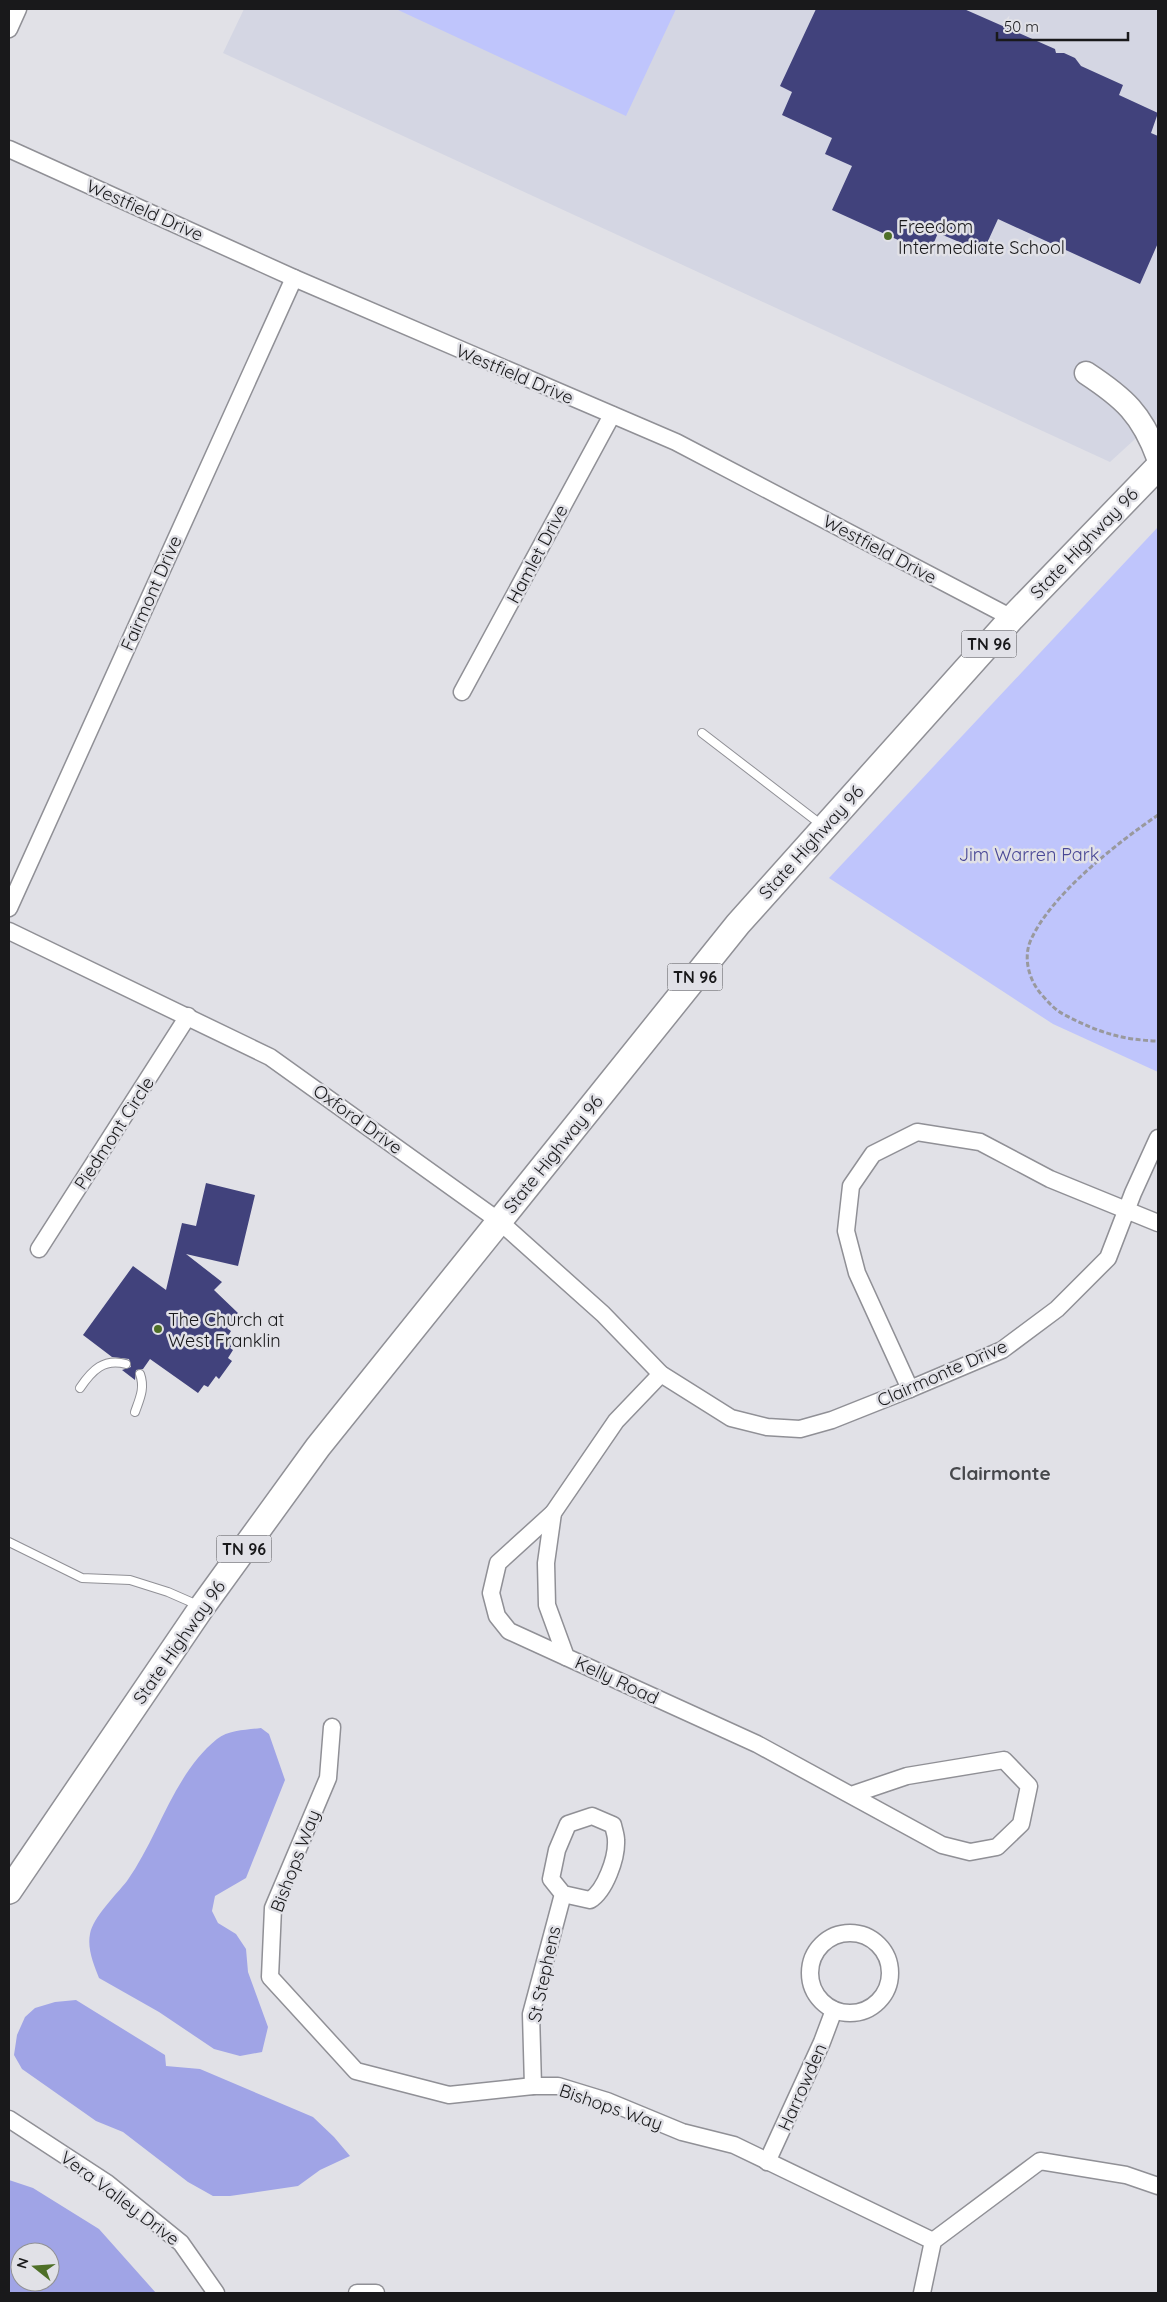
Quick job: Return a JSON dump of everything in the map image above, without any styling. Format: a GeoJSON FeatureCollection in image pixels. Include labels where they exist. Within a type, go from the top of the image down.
{"type":"FeatureCollection","features":[{"type":"Feature","properties":{"kind":"main road","name":"State Highway 96"},"geometry":{"type":"LineString","coordinates":[[9,1891],[202,1607],[318,1447],[738,924],[1012,618],[1158,467]]}},
{"type":"Feature","properties":{"kind":"street"},"geometry":{"type":"LineString","coordinates":[[9,29],[18,9]]}},
{"type":"Feature","properties":{"kind":"street","name":"Westfield Drive"},"geometry":{"type":"LineString","coordinates":[[9,149],[294,278],[676,442],[1012,618]]}},
{"type":"Feature","properties":{"kind":"street","name":"Fairmont Drive"},"geometry":{"type":"LineString","coordinates":[[9,908],[294,278]]}},
{"type":"Feature","properties":{"kind":"street"},"geometry":{"type":"LineString","coordinates":[[1086,373],[1109,388],[1137,414],[1151,439],[1158,458]]}},
{"type":"Feature","properties":{"kind":"street","name":"Hamlet Drive"},"geometry":{"type":"LineString","coordinates":[[462,692],[612,415]]}},
{"type":"Feature","properties":{"kind":"street","name":"Oxford Drive"},"geometry":{"type":"LineString","coordinates":[[9,931],[270,1057],[499,1221],[603,1314],[662,1374]]}},
{"type":"Feature","properties":{"kind":"street","name":"Piedmont Circle"},"geometry":{"type":"LineString","coordinates":[[40,1249],[188,1016]]}},
{"type":"Feature","properties":{"kind":"street"},"geometry":{"type":"LineString","coordinates":[[910,1388],[857,1274],[846,1231],[852,1186],[873,1154],[917,1132],[980,1142],[1050,1179],[1158,1223]]}},
{"type":"Feature","properties":{"kind":"street","name":"Clairmonte Drive"},"geometry":{"type":"LineString","coordinates":[[662,1374],[731,1418],[767,1427],[800,1429],[832,1420],[1002,1350],[1057,1309],[1108,1258],[1158,1138]]}},
{"type":"Feature","properties":{"kind":"street","name":"Kelly Road"},"geometry":{"type":"LineString","coordinates":[[662,1374],[616,1421],[553,1513],[546,1563],[547,1605],[566,1657],[757,1744],[942,1845],[970,1852],[998,1847],[1021,1824],[1029,1786],[1004,1760],[907,1776],[851,1795]]}},
{"type":"Feature","properties":{"kind":"street"},"geometry":{"type":"LineString","coordinates":[[553,1513],[498,1563],[491,1593],[497,1616],[509,1631],[566,1657]]}},
{"type":"Feature","properties":{"kind":"street","name":"Bishops Way"},"geometry":{"type":"LineString","coordinates":[[332,1727],[328,1778],[273,1908],[270,1977],[356,2071],[449,2095],[533,2086],[558,2086],[607,2101],[682,2132],[734,2145],[933,2241]]}},
{"type":"Feature","properties":{"kind":"street"},"geometry":{"type":"LineString","coordinates":[[592,1816],[613,1825],[617,1841],[609,1875],[597,1896],[590,1900],[562,1894],[551,1880],[557,1850],[568,1824],[592,1816]]}},
{"type":"Feature","properties":{"kind":"street","name":"St Stephens"},"geometry":{"type":"LineString","coordinates":[[533,2086],[531,2014],[562,1894]]}},
{"type":"Feature","properties":{"kind":"street"},"geometry":{"type":"LineString","coordinates":[[850,1932],[864,1934],[884,1950],[889,1962],[890,1975],[887,1988],[876,2003],[860,2012],[847,2014],[834,2010],[822,2003],[814,1992],[809,1979],[812,1958],[824,1941],[836,1934],[850,1932]]}},
{"type":"Feature","properties":{"kind":"street","name":"Harrowden"},"geometry":{"type":"LineString","coordinates":[[767,2162],[822,2042],[834,2010]]}},
{"type":"Feature","properties":{"kind":"street","name":"Vera Valley Drive"},"geometry":{"type":"LineString","coordinates":[[9,2119],[106,2183],[181,2243],[216,2293]]}},
{"type":"Feature","properties":{"kind":"street"},"geometry":{"type":"LineString","coordinates":[[922,2293],[933,2241],[1040,2162],[1126,2175],[1158,2186]]}},
{"type":"Feature","properties":{"kind":"street"},"geometry":{"type":"LineString","coordinates":[[357,2293],[376,2293]]}},
{"type":"Feature","properties":{"kind":"lane"},"geometry":{"type":"LineString","coordinates":[[702,733],[825,827]]}},
{"type":"Feature","properties":{"kind":"lane"},"geometry":{"type":"LineString","coordinates":[[80,1388],[90,1373],[100,1365],[116,1361],[126,1364]]}},
{"type":"Feature","properties":{"kind":"lane"},"geometry":{"type":"LineString","coordinates":[[136,1412],[143,1382],[140,1374]]}},
{"type":"Feature","properties":{"kind":"lane"},"geometry":{"type":"LineString","coordinates":[[9,1542],[82,1578],[130,1580],[168,1592],[202,1607]]}},
{"type":"Feature","properties":{"kind":"path"},"geometry":{"type":"LineString","coordinates":[[1158,815],[1110,851],[1050,910],[1030,943],[1027,962],[1035,987],[1055,1010],[1109,1035],[1158,1041]]}},
{"type":"Feature","properties":{"kind":"shaded area","name":"Freedom Intermediate School"},"geometry":{"type":"Polygon","coordinates":[[[244,9],[1158,9],[1158,418],[1110,462],[223,53],[244,9]]]}},
{"type":"Feature","properties":{"kind":"shaded area"},"geometry":{"type":"Polygon","coordinates":[[[261,1728],[269,1734],[285,1780],[246,1878],[215,1896],[212,1911],[218,1923],[236,1934],[246,1949],[248,1972],[268,2027],[262,2052],[240,2056],[214,2049],[159,2012],[99,1978],[89,1940],[92,1927],[106,1906],[127,1881],[189,1770],[202,1754],[222,1736],[238,1731],[261,1728]]]}},
{"type":"Feature","properties":{"kind":"shaded area"},"geometry":{"type":"Polygon","coordinates":[[[76,2000],[165,2055],[166,2066],[200,2069],[313,2117],[350,2156],[320,2170],[298,2186],[230,2196],[213,2196],[188,2182],[123,2132],[96,2121],[22,2069],[14,2055],[17,2035],[25,2017],[35,2008],[55,2002],[76,2000]]]}},
{"type":"Feature","properties":{"kind":"shaded area"},"geometry":{"type":"Polygon","coordinates":[[[9,2180],[33,2188],[99,2229],[156,2293],[9,2293],[9,2180]]]}},
{"type":"Feature","properties":{"kind":"green space"},"geometry":{"type":"Polygon","coordinates":[[[396,9],[676,9],[626,116],[396,9]]]}},
{"type":"Feature","properties":{"kind":"green space","name":"Jim Warren Park"},"geometry":{"type":"Polygon","coordinates":[[[1158,527],[1158,1072],[1053,1024],[829,878],[1158,527]]]}},
{"type":"Feature","properties":{"kind":"building","name":"Freedom Intermediate School"},"geometry":{"type":"Polygon","coordinates":[[[816,9],[964,9],[1055,49],[1056,53],[1064,53],[1075,58],[1081,66],[1123,85],[1119,95],[1158,113],[1151,133],[1158,136],[1158,243],[1140,284],[998,219],[983,252],[938,233],[929,254],[832,210],[852,166],[825,154],[832,138],[782,115],[792,92],[780,86],[816,9]]]}},
{"type":"Feature","properties":{"kind":"building","name":"The Church at West Franklin"},"geometry":{"type":"Polygon","coordinates":[[[206,1183],[255,1195],[238,1266],[186,1254],[222,1282],[214,1290],[238,1313],[227,1328],[231,1331],[228,1336],[235,1341],[230,1348],[233,1350],[228,1358],[232,1361],[219,1379],[216,1376],[208,1387],[204,1385],[198,1393],[150,1359],[143,1369],[136,1370],[135,1380],[122,1370],[131,1367],[129,1359],[112,1357],[83,1335],[133,1266],[166,1290],[182,1223],[196,1226],[206,1183]]]}},
{"type":"Feature","properties":{"kind":"place","name":"Freedom Intermediate School"},"geometry":{"type":"Point","coordinates":[888,236]}},
{"type":"Feature","properties":{"kind":"place","name":"The Church at West Franklin"},"geometry":{"type":"Point","coordinates":[158,1329]}},
{"type":"Feature","properties":{"kind":"district","name":"Clairmonte"},"geometry":{"type":"Point","coordinates":[1000,1473]}}]}
